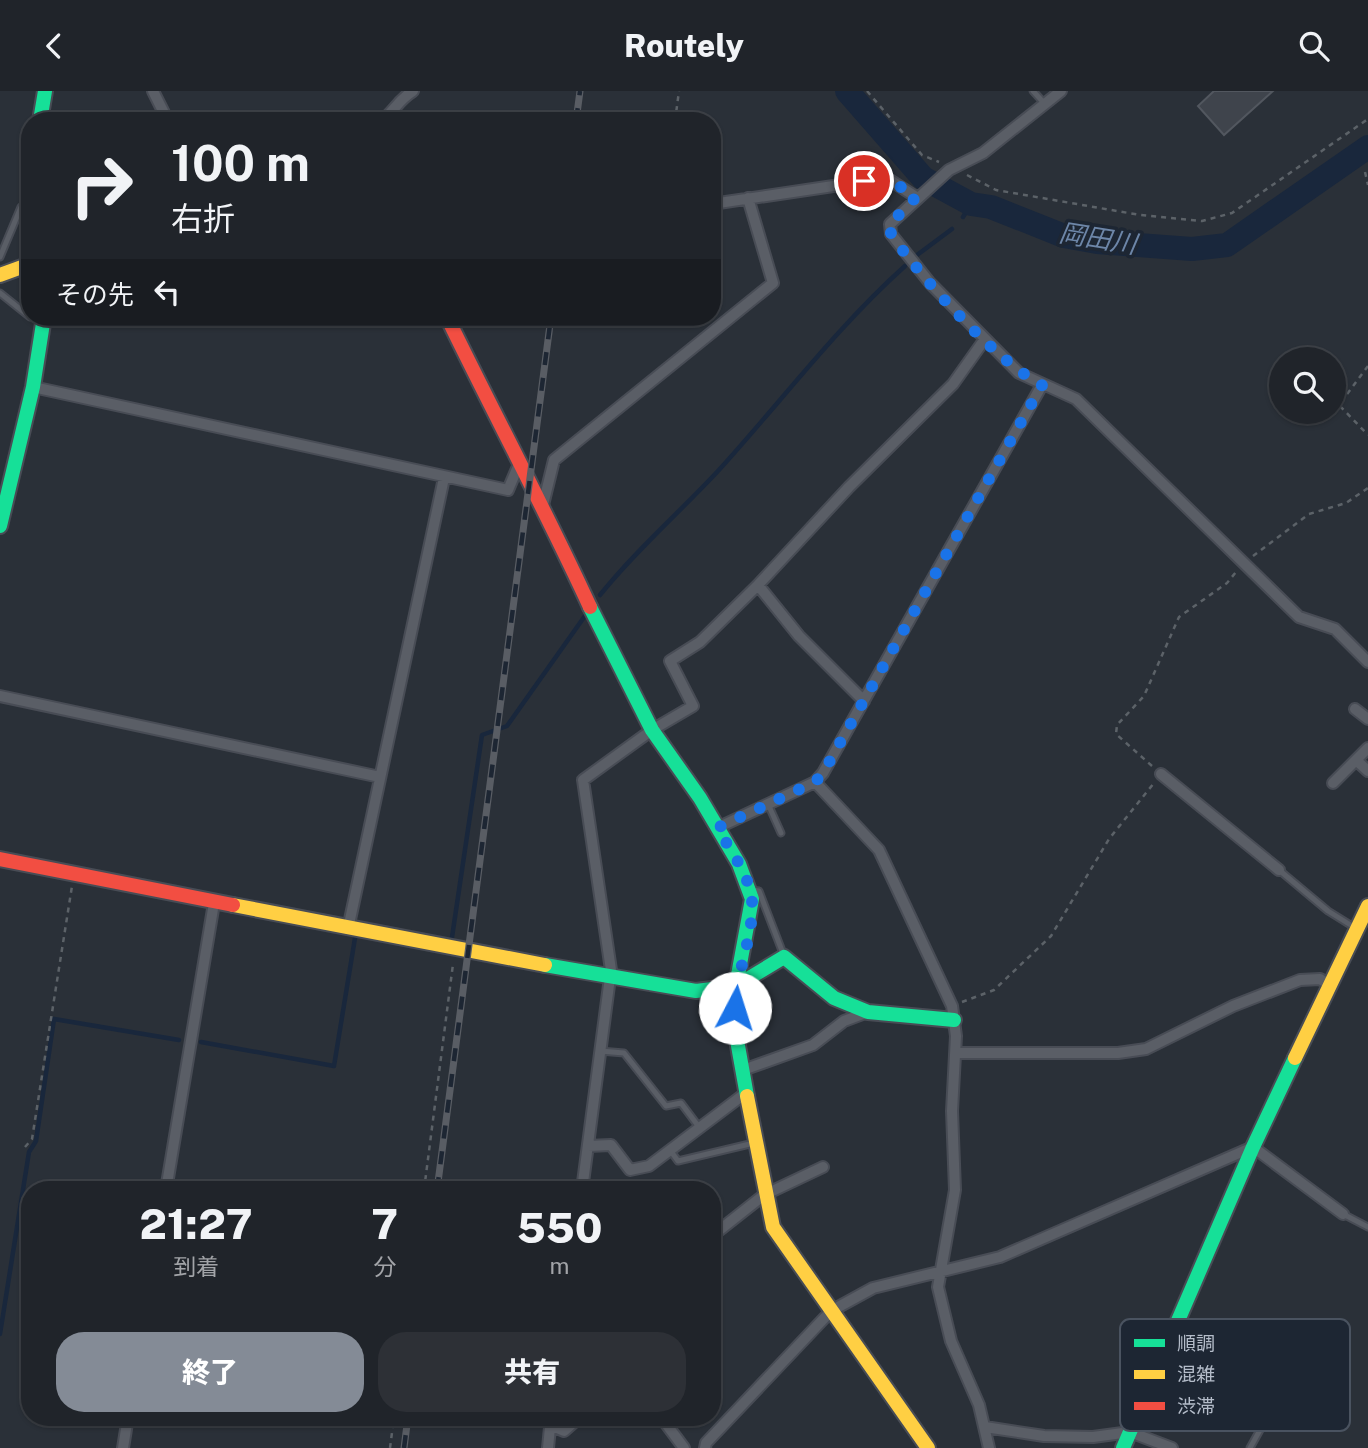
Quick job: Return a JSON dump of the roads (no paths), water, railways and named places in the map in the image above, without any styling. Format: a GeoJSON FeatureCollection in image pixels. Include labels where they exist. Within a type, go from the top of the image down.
{"type":"FeatureCollection","features":[{"type":"Feature","properties":{"kind":"street"},"geometry":{"type":"LineString","coordinates":[[153,91],[164,112]]}},
{"type":"Feature","properties":{"kind":"street"},"geometry":{"type":"LineString","coordinates":[[388,112],[398,100],[414,91]]}},
{"type":"Feature","properties":{"kind":"street"},"geometry":{"type":"LineString","coordinates":[[1061,91],[983,153],[951,169],[916,197],[890,224],[891,234],[930,283],[1019,373],[1076,399],[1299,617],[1335,629],[1368,662]]}},
{"type":"Feature","properties":{"kind":"street"},"geometry":{"type":"LineString","coordinates":[[40,92],[40,112]]}},
{"type":"Feature","properties":{"kind":"street"},"geometry":{"type":"LineString","coordinates":[[721,202],[887,178],[916,197]]}},
{"type":"Feature","properties":{"kind":"street"},"geometry":{"type":"LineString","coordinates":[[721,325],[773,283],[748,198]]}},
{"type":"Feature","properties":{"kind":"street"},"geometry":{"type":"LineString","coordinates":[[0,275],[21,267]]}},
{"type":"Feature","properties":{"kind":"street"},"geometry":{"type":"LineString","coordinates":[[0,526],[33,387],[43,326]]}},
{"type":"Feature","properties":{"kind":"street"},"geometry":{"type":"LineString","coordinates":[[451,326],[519,464],[543,505],[621,673],[652,730],[701,798],[739,864],[752,899],[751,918],[736,986],[735,1029],[764,1195],[774,1227],[783,1245],[928,1448]]}},
{"type":"Feature","properties":{"kind":"street"},"geometry":{"type":"LineString","coordinates":[[543,505],[554,460],[720,326]]}},
{"type":"Feature","properties":{"kind":"street"},"geometry":{"type":"LineString","coordinates":[[583,1181],[610,977],[583,780],[652,730],[693,706],[670,661],[700,642],[758,585],[849,487],[953,384],[985,339]]}},
{"type":"Feature","properties":{"kind":"street"},"geometry":{"type":"LineString","coordinates":[[717,828],[815,782],[864,701],[1042,385]]}},
{"type":"Feature","properties":{"kind":"street"},"geometry":{"type":"LineString","coordinates":[[33,387],[508,490],[519,464]]}},
{"type":"Feature","properties":{"kind":"street"},"geometry":{"type":"LineString","coordinates":[[348,929],[443,478]]}},
{"type":"Feature","properties":{"kind":"street"},"geometry":{"type":"LineString","coordinates":[[758,585],[799,636],[864,701]]}},
{"type":"Feature","properties":{"kind":"street"},"geometry":{"type":"LineString","coordinates":[[0,696],[380,776]]}},
{"type":"Feature","properties":{"kind":"street"},"geometry":{"type":"LineString","coordinates":[[1355,709],[1368,719]]}},
{"type":"Feature","properties":{"kind":"street"},"geometry":{"type":"LineString","coordinates":[[1333,783],[1368,748]]}},
{"type":"Feature","properties":{"kind":"street"},"geometry":{"type":"LineString","coordinates":[[1356,760],[1368,771]]}},
{"type":"Feature","properties":{"kind":"street"},"geometry":{"type":"LineString","coordinates":[[1161,774],[1279,870]]}},
{"type":"Feature","properties":{"kind":"street"},"geometry":{"type":"LineString","coordinates":[[815,782],[879,850],[953,1013],[955,1053],[952,1111],[955,1190],[938,1287],[941,1308],[985,1427],[989,1448]]}},
{"type":"Feature","properties":{"kind":"street"},"geometry":{"type":"LineString","coordinates":[[0,859],[454,950],[696,991],[736,986],[784,957],[834,998],[868,1012]]}},
{"type":"Feature","properties":{"kind":"street"},"geometry":{"type":"LineString","coordinates":[[168,1181],[214,903]]}},
{"type":"Feature","properties":{"kind":"street"},"geometry":{"type":"LineString","coordinates":[[1179,1319],[1253,1147],[1368,906]]}},
{"type":"Feature","properties":{"kind":"street"},"geometry":{"type":"LineString","coordinates":[[955,1053],[1118,1053],[1146,1049],[1233,1006],[1300,980],[1320,979],[1331,986]]}},
{"type":"Feature","properties":{"kind":"street"},"geometry":{"type":"LineString","coordinates":[[743,1070],[813,1045],[844,1021],[868,1012],[953,1013]]}},
{"type":"Feature","properties":{"kind":"street"},"geometry":{"type":"LineString","coordinates":[[588,1146],[611,1145],[631,1170],[649,1166],[747,1092]]}},
{"type":"Feature","properties":{"kind":"street"},"geometry":{"type":"LineString","coordinates":[[1253,1147],[1343,1214]]}},
{"type":"Feature","properties":{"kind":"street"},"geometry":{"type":"LineString","coordinates":[[705,1448],[706,1443],[831,1311],[873,1288],[1000,1257],[1253,1147]]}},
{"type":"Feature","properties":{"kind":"street"},"geometry":{"type":"LineString","coordinates":[[721,1229],[764,1195],[823,1167]]}},
{"type":"Feature","properties":{"kind":"street"},"geometry":{"type":"LineString","coordinates":[[123,1448],[127,1426]]}},
{"type":"Feature","properties":{"kind":"street"},"geometry":{"type":"LineString","coordinates":[[548,1448],[550,1426]]}},
{"type":"Feature","properties":{"kind":"street"},"geometry":{"type":"LineString","coordinates":[[667,1426],[684,1448]]}},
{"type":"Feature","properties":{"kind":"street"},"geometry":{"type":"LineString","coordinates":[[985,1427],[1044,1436],[1093,1437],[1130,1432],[1172,1448]]}},
{"type":"Feature","properties":{"kind":"street"},"geometry":{"type":"LineString","coordinates":[[1123,1448],[1130,1432]]}},
{"type":"Feature","properties":{"kind":"lane"},"geometry":{"type":"LineString","coordinates":[[1033,91],[1045,105]]}},
{"type":"Feature","properties":{"kind":"lane"},"geometry":{"type":"LineString","coordinates":[[0,257],[20,207]]}},
{"type":"Feature","properties":{"kind":"lane"},"geometry":{"type":"LineString","coordinates":[[0,293],[21,310]]}},
{"type":"Feature","properties":{"kind":"lane"},"geometry":{"type":"LineString","coordinates":[[768,804],[781,833]]}},
{"type":"Feature","properties":{"kind":"lane"},"geometry":{"type":"LineString","coordinates":[[1279,870],[1328,911],[1357,929]]}},
{"type":"Feature","properties":{"kind":"lane"},"geometry":{"type":"LineString","coordinates":[[748,890],[759,891],[784,957]]}},
{"type":"Feature","properties":{"kind":"lane"},"geometry":{"type":"LineString","coordinates":[[600,1051],[625,1053],[666,1106],[681,1103],[699,1128]]}},
{"type":"Feature","properties":{"kind":"lane"},"geometry":{"type":"LineString","coordinates":[[670,1150],[678,1161],[755,1143]]}},
{"type":"Feature","properties":{"kind":"lane"},"geometry":{"type":"LineString","coordinates":[[1343,1214],[1368,1227]]}},
{"type":"Feature","properties":{"kind":"lane"},"geometry":{"type":"LineString","coordinates":[[1250,1448],[1259,1431]]}},
{"type":"Feature","properties":{"kind":"waterway","name":"岡田川"},"geometry":{"type":"LineString","coordinates":[[847,91],[923,178],[971,204],[991,207],[1064,236],[1097,242],[1192,249],[1227,245],[1368,147]]}},
{"type":"Feature","properties":{"kind":"waterway"},"geometry":{"type":"LineString","coordinates":[[963,217],[971,204]]}},
{"type":"Feature","properties":{"kind":"waterway"},"geometry":{"type":"LineString","coordinates":[[917,255],[952,229]]}},
{"type":"Feature","properties":{"kind":"waterway"},"geometry":{"type":"LineString","coordinates":[[600,595],[718,471],[855,315],[905,266]]}},
{"type":"Feature","properties":{"kind":"waterway"},"geometry":{"type":"LineString","coordinates":[[451,944],[482,735],[507,726],[587,613]]}},
{"type":"Feature","properties":{"kind":"waterway"},"geometry":{"type":"LineString","coordinates":[[201,1042],[334,1066],[355,938]]}},
{"type":"Feature","properties":{"kind":"waterway"},"geometry":{"type":"LineString","coordinates":[[24,1181],[29,1152],[36,1141],[54,1019],[179,1040]]}},
{"type":"Feature","properties":{"kind":"waterway"},"geometry":{"type":"LineString","coordinates":[[0,1334],[21,1202]]}},
{"type":"Feature","properties":{"kind":"railway"},"geometry":{"type":"LineString","coordinates":[[577,112],[580,91]]}},
{"type":"Feature","properties":{"kind":"railway"},"geometry":{"type":"LineString","coordinates":[[438,1181],[550,326]]}},
{"type":"Feature","properties":{"kind":"railway"},"geometry":{"type":"LineString","coordinates":[[404,1448],[407,1426]]}}]}
